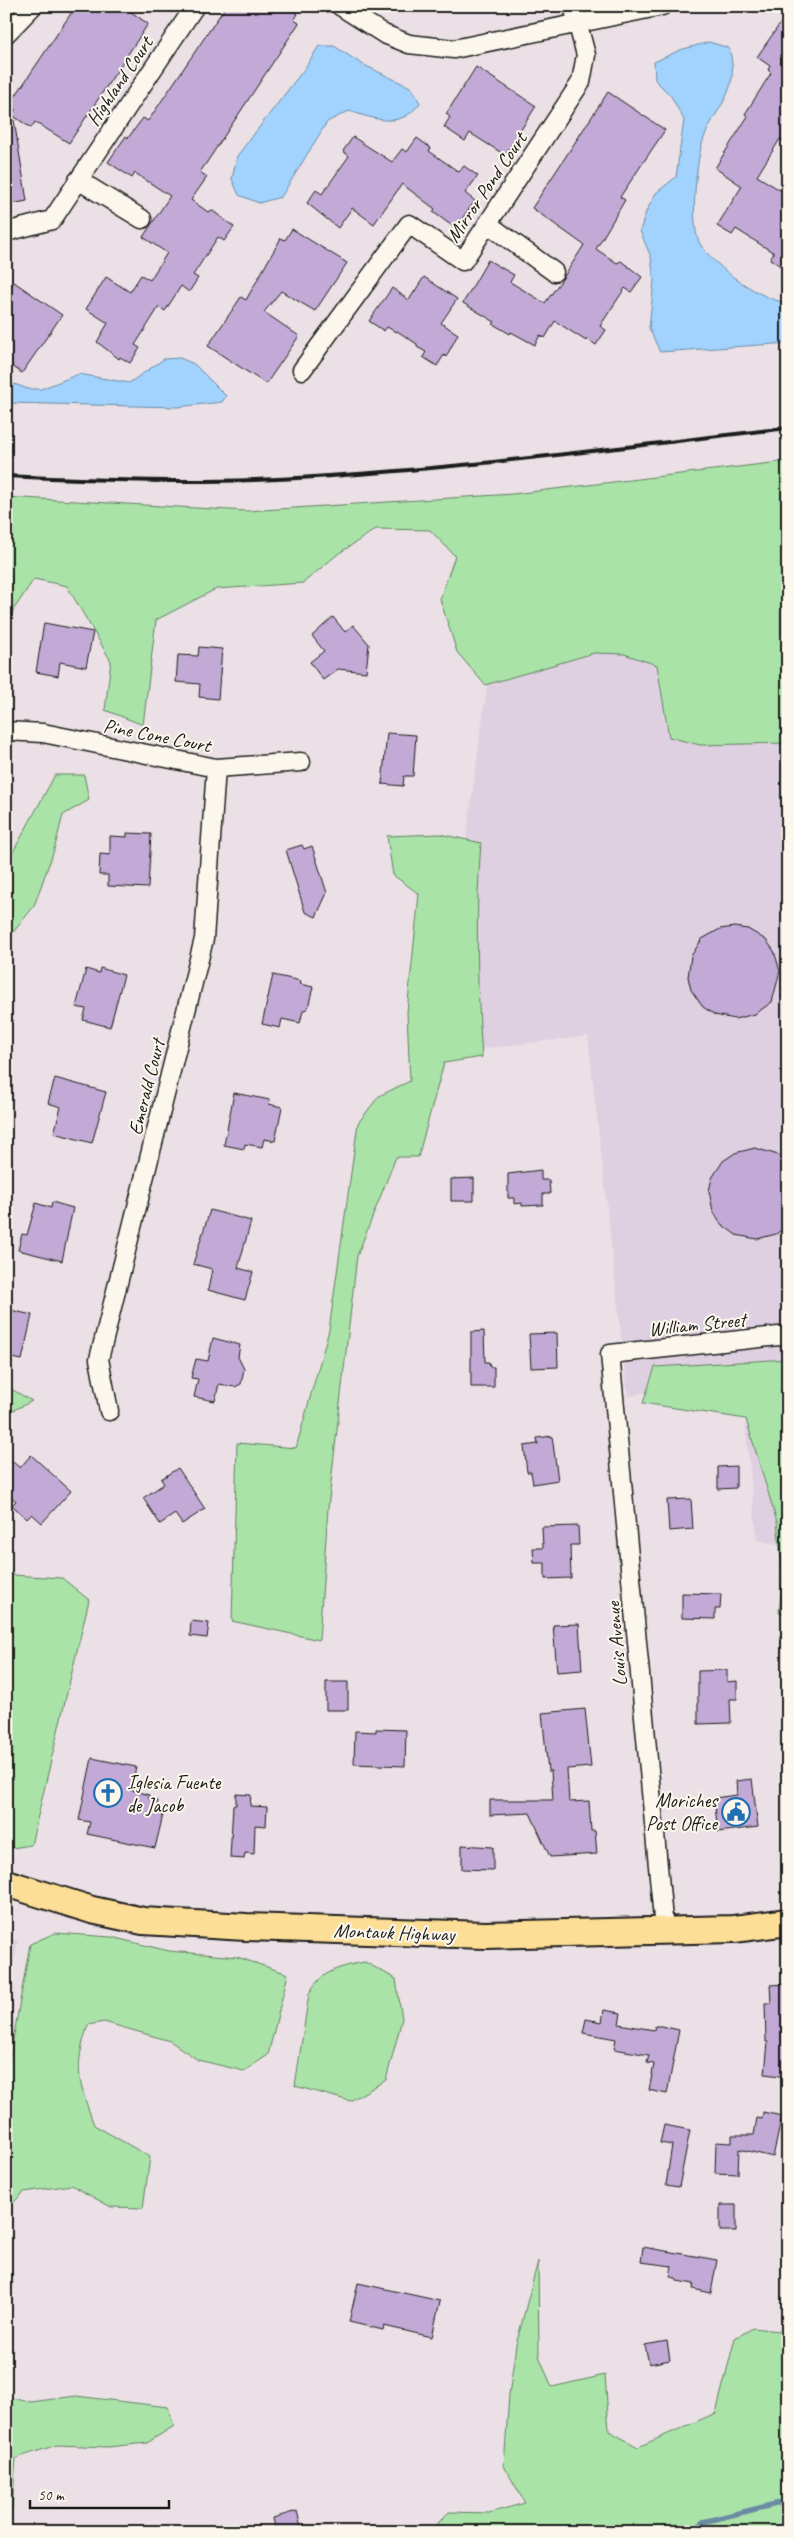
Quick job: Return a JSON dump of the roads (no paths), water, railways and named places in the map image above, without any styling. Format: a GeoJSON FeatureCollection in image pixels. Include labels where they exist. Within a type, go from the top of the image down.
{"type":"FeatureCollection","features":[{"type":"Feature","properties":{"kind":"main road","name":"Montauk Highway"},"geometry":{"type":"LineString","coordinates":[[6,1883],[92,1910],[143,1921],[246,1927],[485,1935],[734,1929],[788,1922]]}},
{"type":"Feature","properties":{"kind":"street"},"geometry":{"type":"LineString","coordinates":[[6,34],[33,6]]}},
{"type":"Feature","properties":{"kind":"street","name":"Highland Court"},"geometry":{"type":"LineString","coordinates":[[6,232],[52,220],[195,6]]}},
{"type":"Feature","properties":{"kind":"street"},"geometry":{"type":"LineString","coordinates":[[340,6],[384,34],[409,44],[454,49],[575,15],[662,6]]}},
{"type":"Feature","properties":{"kind":"street","name":"Mirror Pond Court"},"geometry":{"type":"LineString","coordinates":[[302,370],[409,224],[463,261],[581,82],[586,55],[575,15]]}},
{"type":"Feature","properties":{"kind":"street"},"geometry":{"type":"LineString","coordinates":[[78,180],[142,219]]}},
{"type":"Feature","properties":{"kind":"street"},"geometry":{"type":"LineString","coordinates":[[488,224],[554,272]]}},
{"type":"Feature","properties":{"kind":"street","name":"Pine Cone Court"},"geometry":{"type":"LineString","coordinates":[[6,730],[43,734],[216,768],[301,762]]}},
{"type":"Feature","properties":{"kind":"street","name":"Emerald Court"},"geometry":{"type":"LineString","coordinates":[[109,1411],[100,1359],[204,939],[216,768]]}},
{"type":"Feature","properties":{"kind":"street","name":"William Street"},"geometry":{"type":"LineString","coordinates":[[610,1354],[788,1335]]}},
{"type":"Feature","properties":{"kind":"street","name":"Louis Avenue"},"geometry":{"type":"LineString","coordinates":[[610,1354],[664,1930]]}},
{"type":"Feature","properties":{"kind":"water"},"geometry":{"type":"Polygon","coordinates":[[[709,42],[729,48],[732,77],[725,99],[713,119],[702,144],[695,193],[696,233],[705,251],[732,276],[768,297],[788,302],[788,343],[660,352],[649,328],[654,281],[651,257],[640,231],[646,212],[656,193],[676,177],[684,120],[671,96],[655,80],[654,62],[680,50],[709,42]]]}},
{"type":"Feature","properties":{"kind":"water"},"geometry":{"type":"Polygon","coordinates":[[[319,46],[334,46],[362,64],[412,88],[420,103],[404,117],[396,120],[378,119],[349,111],[327,122],[281,197],[259,203],[239,195],[232,179],[237,156],[305,68],[319,46]]]}},
{"type":"Feature","properties":{"kind":"water"},"geometry":{"type":"Polygon","coordinates":[[[180,358],[194,364],[226,396],[222,402],[177,407],[6,403],[6,381],[28,389],[41,389],[79,374],[129,383],[164,359],[180,358]]]}},
{"type":"Feature","properties":{"kind":"waterway"},"geometry":{"type":"LineString","coordinates":[[692,2532],[703,2522],[788,2501]]}},
{"type":"Feature","properties":{"kind":"railway"},"geometry":{"type":"LineString","coordinates":[[6,476],[192,481],[321,477],[522,459],[788,428]]}},
{"type":"Feature","properties":{"kind":"place","name":"Iglesia Fuente de Jacob"},"geometry":{"type":"Point","coordinates":[108,1793]}},
{"type":"Feature","properties":{"kind":"place","name":"Moriches Post Office"},"geometry":{"type":"Point","coordinates":[736,1812]}}]}
